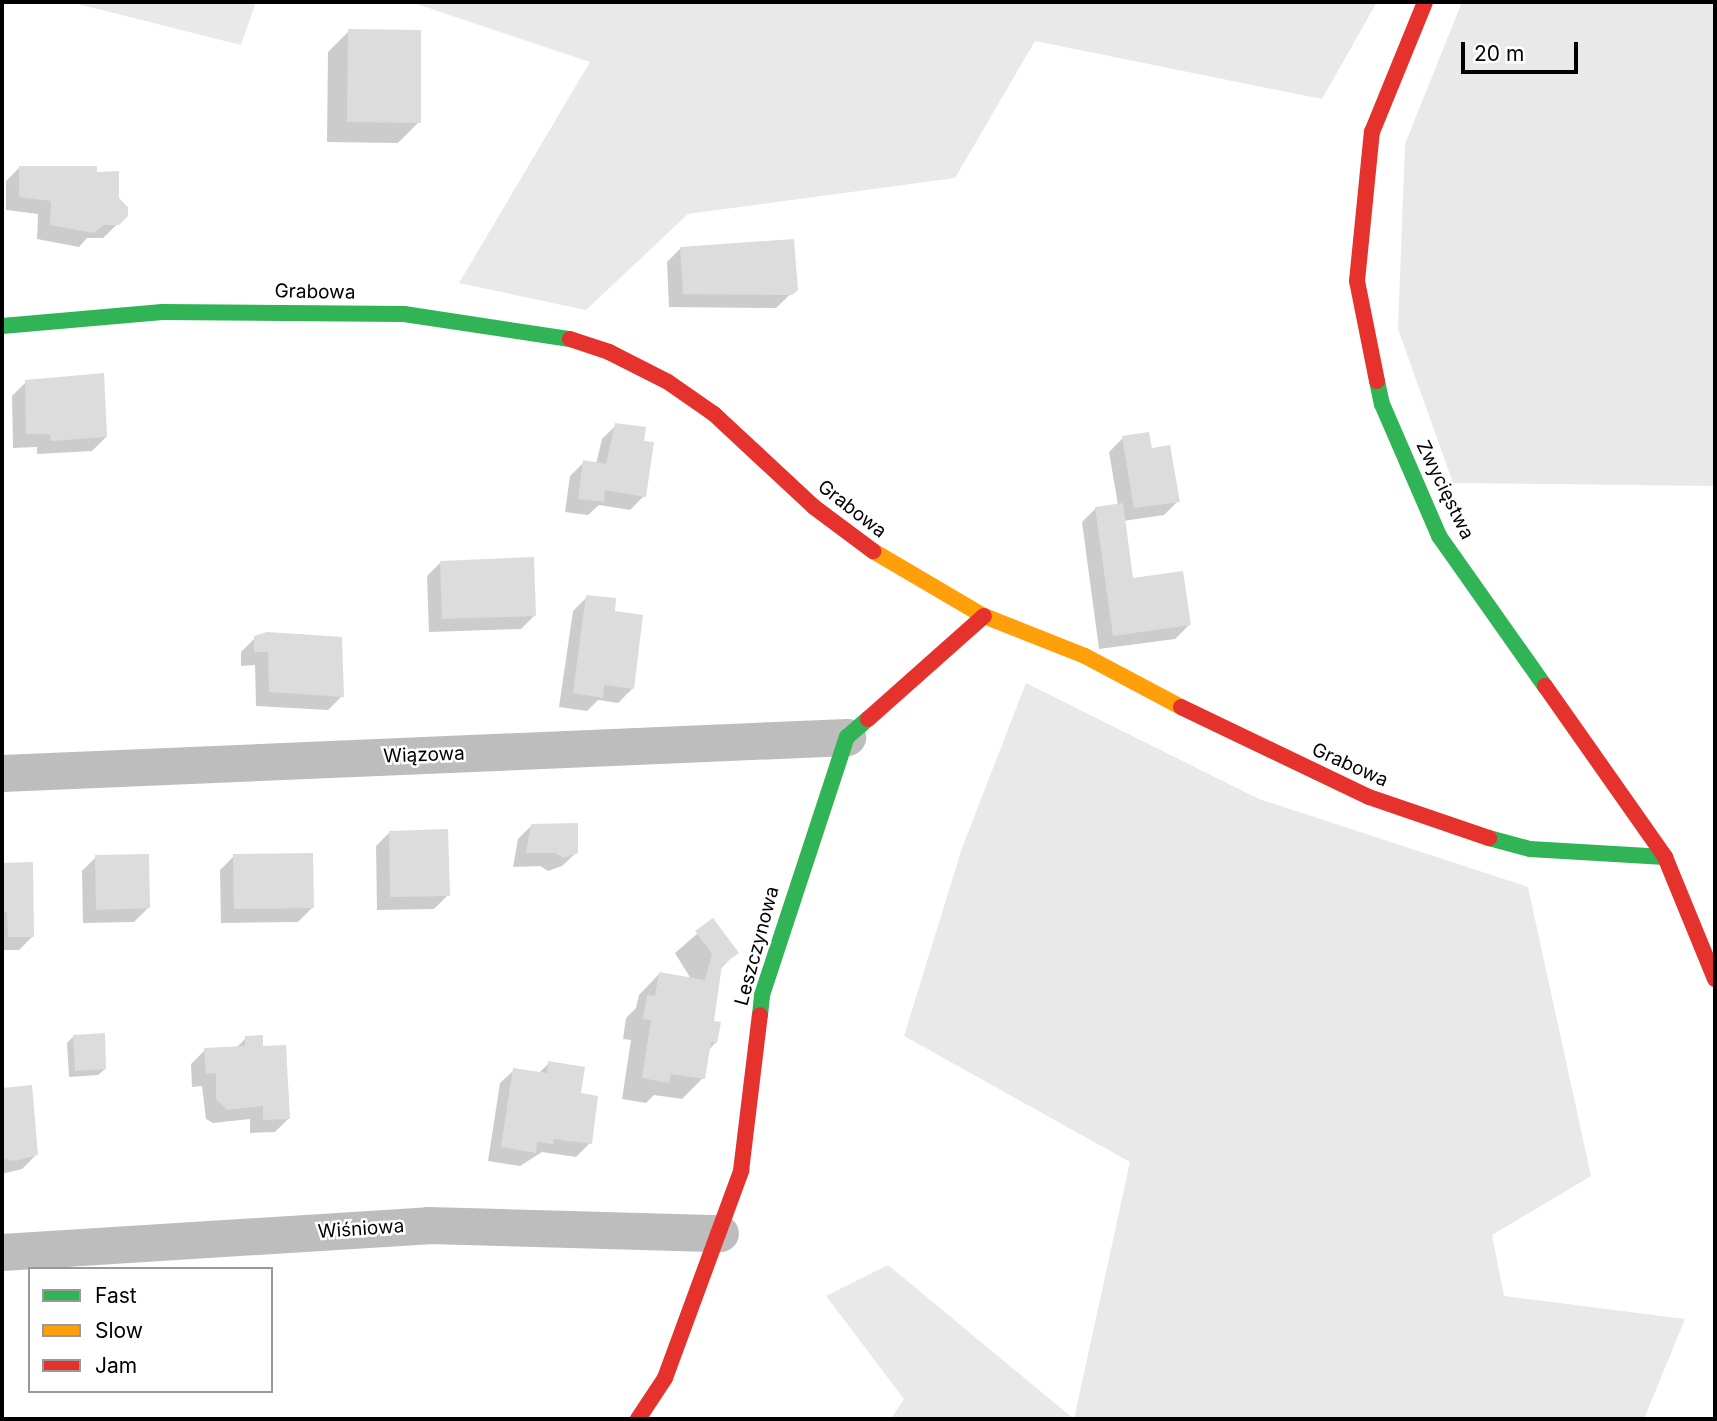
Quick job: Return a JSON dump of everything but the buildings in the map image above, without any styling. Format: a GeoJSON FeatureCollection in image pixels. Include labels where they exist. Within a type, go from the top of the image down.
{"type":"FeatureCollection","features":[{"type":"Feature","properties":{"kind":"street","name":"Zwycięstwa"},"geometry":{"type":"LineString","coordinates":[[1426,2],[1372,132],[1357,281],[1382,404],[1439,536],[1665,857],[1715,979]]}},
{"type":"Feature","properties":{"kind":"street","name":"Grabowa"},"geometry":{"type":"LineString","coordinates":[[2,326],[162,312],[404,314],[573,340],[609,352],[668,382],[714,414],[814,507],[892,566],[984,616],[1085,656],[1226,731],[1368,797],[1457,829],[1531,849],[1665,857]]}},
{"type":"Feature","properties":{"kind":"street"},"geometry":{"type":"LineString","coordinates":[[847,737],[984,616]]}},
{"type":"Feature","properties":{"kind":"street","name":"Wiązowa"},"geometry":{"type":"LineString","coordinates":[[2,773],[847,737]]}},
{"type":"Feature","properties":{"kind":"street","name":"Leszczynowa"},"geometry":{"type":"LineString","coordinates":[[638,1419],[665,1378],[741,1171],[762,995],[847,737]]}},
{"type":"Feature","properties":{"kind":"street","name":"Wiśniowa"},"geometry":{"type":"LineString","coordinates":[[2,1252],[428,1225],[720,1234]]}},
{"type":"Feature","properties":{"kind":"shaded area"},"geometry":{"type":"Polygon","coordinates":[[[70,2],[256,2],[241,45],[70,2]]]}},
{"type":"Feature","properties":{"kind":"shaded area"},"geometry":{"type":"Polygon","coordinates":[[[411,2],[1377,2],[1322,99],[1035,41],[955,178],[688,214],[586,310],[459,283],[590,62],[411,2]]]}},
{"type":"Feature","properties":{"kind":"shaded area"},"geometry":{"type":"Polygon","coordinates":[[[1462,2],[1715,2],[1715,486],[1453,483],[1398,329],[1405,144],[1462,2]]]}},
{"type":"Feature","properties":{"kind":"shaded area"},"geometry":{"type":"Polygon","coordinates":[[[1026,683],[1259,799],[1528,887],[1591,1176],[1492,1235],[1504,1296],[1685,1319],[1644,1419],[1074,1419],[1130,1162],[904,1036],[962,848],[1026,683]]]}},
{"type":"Feature","properties":{"kind":"shaded area"},"geometry":{"type":"Polygon","coordinates":[[[888,1265],[1074,1419],[891,1419],[904,1399],[826,1296],[888,1265]]]}},
{"type":"Feature","properties":{"kind":"traffic: fast"},"geometry":{"type":"LineString","coordinates":[[2,326],[162,312],[404,314],[570,339]]}},
{"type":"Feature","properties":{"kind":"traffic: fast"},"geometry":{"type":"LineString","coordinates":[[1377,381],[1382,404],[1439,536],[1545,686]]}},
{"type":"Feature","properties":{"kind":"traffic: fast"},"geometry":{"type":"LineString","coordinates":[[760,1015],[762,995],[847,737],[868,719]]}},
{"type":"Feature","properties":{"kind":"traffic: fast"},"geometry":{"type":"LineString","coordinates":[[1489,838],[1530,849],[1665,857]]}},
{"type":"Feature","properties":{"kind":"traffic: slow"},"geometry":{"type":"LineString","coordinates":[[873,551],[984,616],[1085,656],[1181,707]]}},
{"type":"Feature","properties":{"kind":"traffic: jam"},"geometry":{"type":"LineString","coordinates":[[1377,381],[1357,281],[1372,132],[1425,2]]}},
{"type":"Feature","properties":{"kind":"traffic: jam"},"geometry":{"type":"LineString","coordinates":[[570,339],[609,352],[668,382],[714,414],[814,507],[873,551]]}},
{"type":"Feature","properties":{"kind":"traffic: jam"},"geometry":{"type":"LineString","coordinates":[[868,719],[984,616]]}},
{"type":"Feature","properties":{"kind":"traffic: jam"},"geometry":{"type":"LineString","coordinates":[[1545,686],[1665,857],[1715,979]]}},
{"type":"Feature","properties":{"kind":"traffic: jam"},"geometry":{"type":"LineString","coordinates":[[1181,707],[1369,797],[1489,838]]}},
{"type":"Feature","properties":{"kind":"traffic: jam"},"geometry":{"type":"LineString","coordinates":[[638,1419],[665,1378],[741,1171],[760,1015]]}}]}
